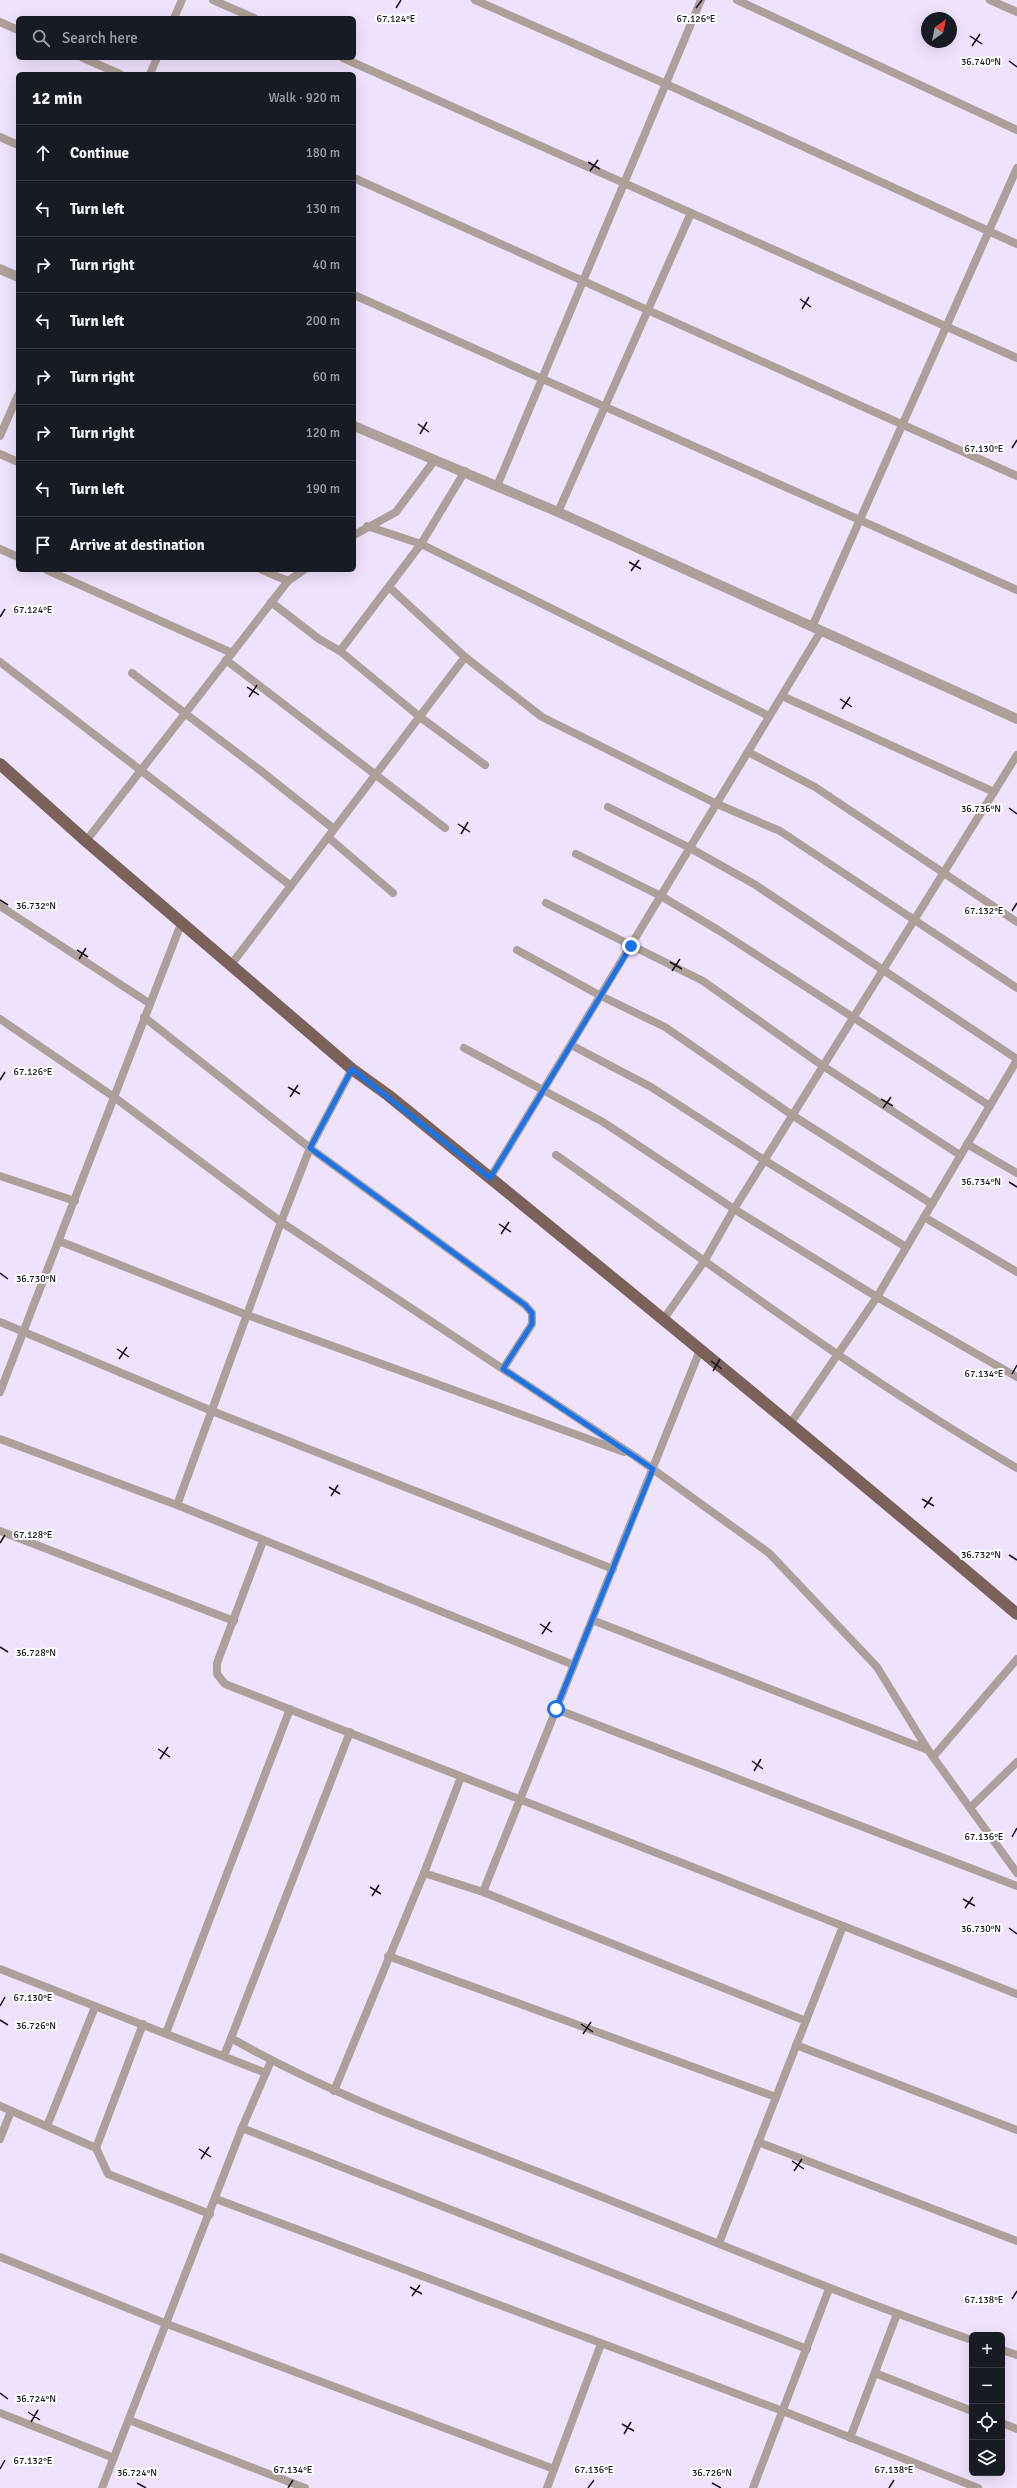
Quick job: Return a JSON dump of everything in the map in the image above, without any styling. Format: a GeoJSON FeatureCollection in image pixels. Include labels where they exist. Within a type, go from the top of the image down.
{"type":"FeatureCollection","features":[{"type":"Feature","properties":{"kind":"main road"},"geometry":{"type":"LineString","coordinates":[[0,764],[181,924],[352,1069],[490,1178],[700,1350],[1017,1614]]}},
{"type":"Feature","properties":{"kind":"street"},"geometry":{"type":"LineString","coordinates":[[175,16],[182,0]]}},
{"type":"Feature","properties":{"kind":"street"},"geometry":{"type":"LineString","coordinates":[[214,0],[250,16]]}},
{"type":"Feature","properties":{"kind":"street"},"geometry":{"type":"LineString","coordinates":[[474,0],[666,84],[1017,244]]}},
{"type":"Feature","properties":{"kind":"street"},"geometry":{"type":"LineString","coordinates":[[498,486],[702,0]]}},
{"type":"Feature","properties":{"kind":"street"},"geometry":{"type":"LineString","coordinates":[[736,0],[1017,130]]}},
{"type":"Feature","properties":{"kind":"street"},"geometry":{"type":"LineString","coordinates":[[990,0],[1017,12]]}},
{"type":"Feature","properties":{"kind":"street"},"geometry":{"type":"LineString","coordinates":[[0,22],[16,29]]}},
{"type":"Feature","properties":{"kind":"street"},"geometry":{"type":"LineString","coordinates":[[88,60],[115,72]]}},
{"type":"Feature","properties":{"kind":"street"},"geometry":{"type":"LineString","coordinates":[[151,72],[156,60]]}},
{"type":"Feature","properties":{"kind":"street"},"geometry":{"type":"LineString","coordinates":[[347,60],[1017,358]]}},
{"type":"Feature","properties":{"kind":"street"},"geometry":{"type":"LineString","coordinates":[[0,137],[16,144]]}},
{"type":"Feature","properties":{"kind":"street"},"geometry":{"type":"LineString","coordinates":[[490,1178],[782,696],[816,629],[901,425],[1017,168]]}},
{"type":"Feature","properties":{"kind":"street"},"geometry":{"type":"LineString","coordinates":[[356,179],[1017,476]]}},
{"type":"Feature","properties":{"kind":"street"},"geometry":{"type":"LineString","coordinates":[[558,512],[691,213]]}},
{"type":"Feature","properties":{"kind":"street"},"geometry":{"type":"LineString","coordinates":[[0,269],[16,276]]}},
{"type":"Feature","properties":{"kind":"street"},"geometry":{"type":"LineString","coordinates":[[356,296],[542,380],[1017,590]]}},
{"type":"Feature","properties":{"kind":"street"},"geometry":{"type":"LineString","coordinates":[[0,436],[16,400]]}},
{"type":"Feature","properties":{"kind":"street"},"geometry":{"type":"LineString","coordinates":[[356,427],[558,512],[1017,719]]}},
{"type":"Feature","properties":{"kind":"street"},"geometry":{"type":"LineString","coordinates":[[0,454],[16,461]]}},
{"type":"Feature","properties":{"kind":"street"},"geometry":{"type":"LineString","coordinates":[[356,534],[367,526],[396,512],[434,461]]}},
{"type":"Feature","properties":{"kind":"street"},"geometry":{"type":"LineString","coordinates":[[340,651],[421,544],[465,472]]}},
{"type":"Feature","properties":{"kind":"street"},"geometry":{"type":"LineString","coordinates":[[367,526],[421,544],[769,716]]}},
{"type":"Feature","properties":{"kind":"street"},"geometry":{"type":"LineString","coordinates":[[0,549],[16,556]]}},
{"type":"Feature","properties":{"kind":"street"},"geometry":{"type":"LineString","coordinates":[[51,572],[232,653]]}},
{"type":"Feature","properties":{"kind":"street"},"geometry":{"type":"LineString","coordinates":[[267,572],[288,581]]}},
{"type":"Feature","properties":{"kind":"street"},"geometry":{"type":"LineString","coordinates":[[86,841],[271,602],[288,581],[301,572]]}},
{"type":"Feature","properties":{"kind":"street"},"geometry":{"type":"LineString","coordinates":[[389,587],[465,657],[542,717],[716,804],[780,831],[1017,988]]}},
{"type":"Feature","properties":{"kind":"street"},"geometry":{"type":"LineString","coordinates":[[271,602],[319,639],[340,651],[420,717],[485,764]]}},
{"type":"Feature","properties":{"kind":"street"},"geometry":{"type":"LineString","coordinates":[[230,966],[465,657]]}},
{"type":"Feature","properties":{"kind":"street"},"geometry":{"type":"LineString","coordinates":[[226,660],[445,828]]}},
{"type":"Feature","properties":{"kind":"street"},"geometry":{"type":"LineString","coordinates":[[0,662],[291,886]]}},
{"type":"Feature","properties":{"kind":"street"},"geometry":{"type":"LineString","coordinates":[[132,673],[334,829]]}},
{"type":"Feature","properties":{"kind":"street"},"geometry":{"type":"LineString","coordinates":[[782,696],[994,792]]}},
{"type":"Feature","properties":{"kind":"street"},"geometry":{"type":"LineString","coordinates":[[748,752],[815,788],[1017,922]]}},
{"type":"Feature","properties":{"kind":"street"},"geometry":{"type":"LineString","coordinates":[[663,1320],[704,1260],[764,1160],[1017,754]]}},
{"type":"Feature","properties":{"kind":"street"},"geometry":{"type":"LineString","coordinates":[[608,807],[690,848],[754,884],[1017,1060],[1014,1072],[990,1106],[960,1155],[877,1296],[836,1354],[790,1424]]}},
{"type":"Feature","properties":{"kind":"street"},"geometry":{"type":"LineString","coordinates":[[328,837],[394,893]]}},
{"type":"Feature","properties":{"kind":"street"},"geometry":{"type":"LineString","coordinates":[[576,854],[661,896],[853,1017],[990,1106]]}},
{"type":"Feature","properties":{"kind":"street"},"geometry":{"type":"LineString","coordinates":[[546,902],[703,981],[823,1066],[960,1155]]}},
{"type":"Feature","properties":{"kind":"street"},"geometry":{"type":"LineString","coordinates":[[0,906],[149,1003]]}},
{"type":"Feature","properties":{"kind":"street"},"geometry":{"type":"LineString","coordinates":[[0,1392],[60,1241],[149,1003],[181,924]]}},
{"type":"Feature","properties":{"kind":"street"},"geometry":{"type":"LineString","coordinates":[[517,950],[601,996],[666,1027],[792,1115],[932,1204]]}},
{"type":"Feature","properties":{"kind":"street"},"geometry":{"type":"LineString","coordinates":[[144,1017],[310,1148],[525,1305],[532,1313],[532,1324],[503,1369]]}},
{"type":"Feature","properties":{"kind":"street"},"geometry":{"type":"LineString","coordinates":[[0,1019],[114,1097],[281,1222],[636,1457],[768,1553],[877,1667],[930,1754],[1017,1873]]}},
{"type":"Feature","properties":{"kind":"street"},"geometry":{"type":"LineString","coordinates":[[571,1045],[652,1087],[764,1160],[906,1247]]}},
{"type":"Feature","properties":{"kind":"street"},"geometry":{"type":"LineString","coordinates":[[464,1048],[602,1122],[734,1209],[877,1296],[1017,1377]]}},
{"type":"Feature","properties":{"kind":"street"},"geometry":{"type":"LineString","coordinates":[[177,1505],[281,1222],[310,1148],[352,1069]]}},
{"type":"Feature","properties":{"kind":"street"},"geometry":{"type":"LineString","coordinates":[[968,1144],[1017,1173]]}},
{"type":"Feature","properties":{"kind":"street"},"geometry":{"type":"LineString","coordinates":[[556,1155],[836,1354],[941,1424],[1017,1468]]}},
{"type":"Feature","properties":{"kind":"street"},"geometry":{"type":"LineString","coordinates":[[0,1176],[75,1201]]}},
{"type":"Feature","properties":{"kind":"street"},"geometry":{"type":"LineString","coordinates":[[924,1217],[1017,1272]]}},
{"type":"Feature","properties":{"kind":"street"},"geometry":{"type":"LineString","coordinates":[[60,1241],[247,1316],[636,1457]]}},
{"type":"Feature","properties":{"kind":"street"},"geometry":{"type":"LineString","coordinates":[[0,1322],[212,1411],[613,1569]]}},
{"type":"Feature","properties":{"kind":"street"},"geometry":{"type":"LineString","coordinates":[[483,1892],[700,1350]]}},
{"type":"Feature","properties":{"kind":"street"},"geometry":{"type":"LineString","coordinates":[[0,1439],[177,1505],[574,1664]]}},
{"type":"Feature","properties":{"kind":"street"},"geometry":{"type":"LineString","coordinates":[[0,1530],[234,1621]]}},
{"type":"Feature","properties":{"kind":"street"},"geometry":{"type":"LineString","coordinates":[[264,1541],[217,1663],[218,1674],[225,1684],[290,1708],[461,1777],[1017,1994]]}},
{"type":"Feature","properties":{"kind":"street"},"geometry":{"type":"LineString","coordinates":[[592,1620],[930,1754]]}},
{"type":"Feature","properties":{"kind":"street"},"geometry":{"type":"LineString","coordinates":[[930,1754],[1017,1660]]}},
{"type":"Feature","properties":{"kind":"street"},"geometry":{"type":"LineString","coordinates":[[166,2033],[290,1708]]}},
{"type":"Feature","properties":{"kind":"street"},"geometry":{"type":"LineString","coordinates":[[556,1709],[1017,1886]]}},
{"type":"Feature","properties":{"kind":"street"},"geometry":{"type":"LineString","coordinates":[[224,2056],[350,1732]]}},
{"type":"Feature","properties":{"kind":"street"},"geometry":{"type":"LineString","coordinates":[[970,1808],[1017,1762]]}},
{"type":"Feature","properties":{"kind":"street"},"geometry":{"type":"LineString","coordinates":[[334,2091],[388,1956],[424,1873],[461,1777]]}},
{"type":"Feature","properties":{"kind":"street"},"geometry":{"type":"LineString","coordinates":[[424,1873],[483,1892],[806,2021]]}},
{"type":"Feature","properties":{"kind":"street"},"geometry":{"type":"LineString","coordinates":[[719,2243],[843,1926]]}},
{"type":"Feature","properties":{"kind":"street"},"geometry":{"type":"LineString","coordinates":[[388,1956],[776,2097]]}},
{"type":"Feature","properties":{"kind":"street"},"geometry":{"type":"LineString","coordinates":[[0,1969],[266,2073]]}},
{"type":"Feature","properties":{"kind":"street"},"geometry":{"type":"LineString","coordinates":[[47,2126],[95,2007]]}},
{"type":"Feature","properties":{"kind":"street"},"geometry":{"type":"LineString","coordinates":[[96,2148],[143,2024]]}},
{"type":"Feature","properties":{"kind":"street"},"geometry":{"type":"LineString","coordinates":[[231,2038],[271,2061],[334,2091],[719,2243],[829,2289],[969,2339]]}},
{"type":"Feature","properties":{"kind":"street"},"geometry":{"type":"LineString","coordinates":[[796,2045],[1017,2130]]}},
{"type":"Feature","properties":{"kind":"street"},"geometry":{"type":"LineString","coordinates":[[102,2488],[216,2199],[242,2128],[271,2061]]}},
{"type":"Feature","properties":{"kind":"street"},"geometry":{"type":"LineString","coordinates":[[0,2106],[96,2148],[108,2174],[210,2214]]}},
{"type":"Feature","properties":{"kind":"street"},"geometry":{"type":"LineString","coordinates":[[0,2139],[11,2111]]}},
{"type":"Feature","properties":{"kind":"street"},"geometry":{"type":"LineString","coordinates":[[242,2128],[807,2349]]}},
{"type":"Feature","properties":{"kind":"street"},"geometry":{"type":"LineString","coordinates":[[758,2142],[1017,2241]]}},
{"type":"Feature","properties":{"kind":"street"},"geometry":{"type":"LineString","coordinates":[[216,2199],[783,2411],[978,2488]]}},
{"type":"Feature","properties":{"kind":"street"},"geometry":{"type":"LineString","coordinates":[[0,2257],[167,2324],[554,2469]]}},
{"type":"Feature","properties":{"kind":"street"},"geometry":{"type":"LineString","coordinates":[[754,2488],[829,2289]]}},
{"type":"Feature","properties":{"kind":"street"},"geometry":{"type":"LineString","coordinates":[[850,2438],[897,2314]]}},
{"type":"Feature","properties":{"kind":"street"},"geometry":{"type":"LineString","coordinates":[[547,2488],[601,2344]]}},
{"type":"Feature","properties":{"kind":"street"},"geometry":{"type":"LineString","coordinates":[[1005,2351],[1017,2355]]}},
{"type":"Feature","properties":{"kind":"street"},"geometry":{"type":"LineString","coordinates":[[875,2373],[969,2410]]}},
{"type":"Feature","properties":{"kind":"street"},"geometry":{"type":"LineString","coordinates":[[0,2413],[114,2458]]}},
{"type":"Feature","properties":{"kind":"street"},"geometry":{"type":"LineString","coordinates":[[129,2420],[305,2488]]}},
{"type":"Feature","properties":{"kind":"street"},"geometry":{"type":"LineString","coordinates":[[1005,2424],[1017,2429]]}},
{"type":"Feature","properties":{"kind":"route"},"geometry":{"type":"LineString","coordinates":[[556,1709],[653,1469],[503,1369],[532,1324],[532,1313],[525,1305],[310,1148],[352,1069],[388,1095],[490,1178],[631,946]]}}]}
